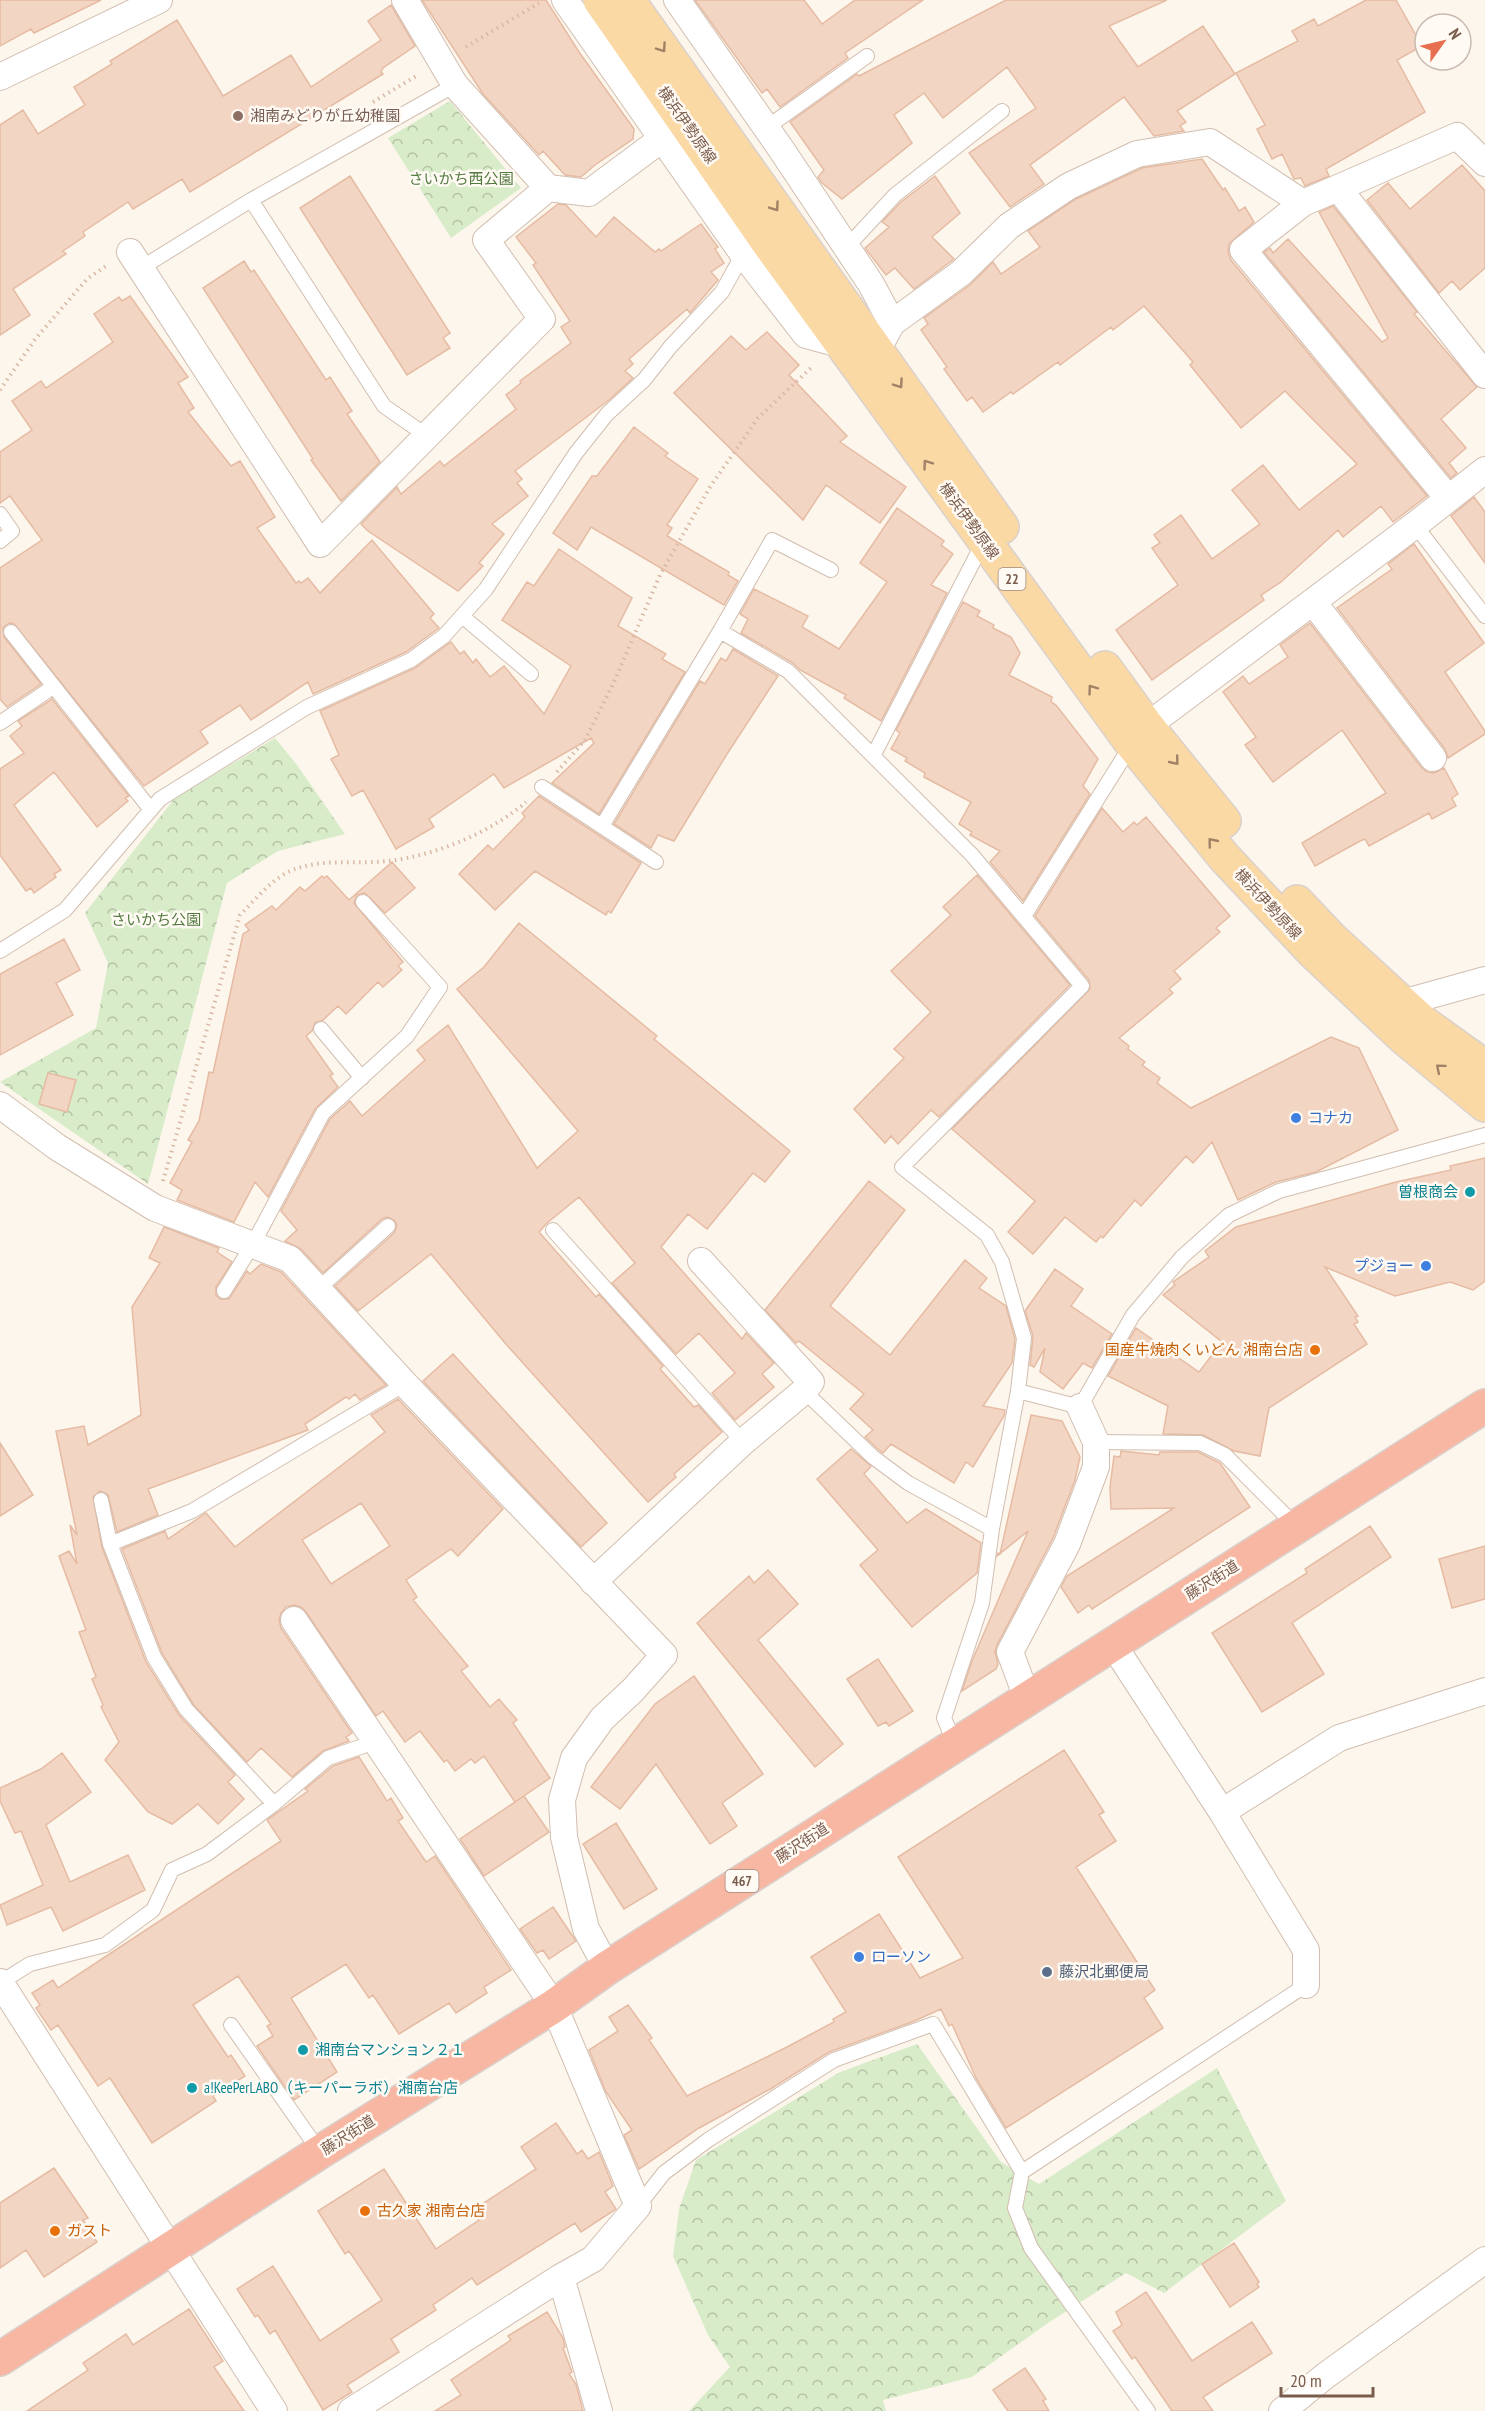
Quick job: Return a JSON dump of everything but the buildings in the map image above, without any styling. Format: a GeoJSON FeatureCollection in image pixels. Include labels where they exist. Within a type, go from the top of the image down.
{"type":"FeatureCollection","features":[{"type":"Feature","properties":{"kind":"highway","name":"藤沢街道"},"geometry":{"type":"LineString","coordinates":[[0,2359],[320,2152],[554,2006],[608,1968],[955,1744],[1485,1406]]}},
{"type":"Feature","properties":{"kind":"main road","name":"横浜伊勢原線"},"geometry":{"type":"LineString","coordinates":[[600,0],[769,244],[984,541],[1139,735],[1332,939],[1424,1023],[1485,1067]]}},
{"type":"Feature","properties":{"kind":"main road","name":"横浜伊勢原線"},"geometry":{"type":"LineString","coordinates":[[628,0],[876,352],[1224,857],[1313,952],[1404,1038],[1485,1105]]}},
{"type":"Feature","properties":{"kind":"street"},"geometry":{"type":"LineString","coordinates":[[0,77],[159,0]]}},
{"type":"Feature","properties":{"kind":"street"},"geometry":{"type":"LineString","coordinates":[[405,0],[455,85],[548,188],[589,193],[663,138]]}},
{"type":"Feature","properties":{"kind":"street"},"geometry":{"type":"LineString","coordinates":[[565,0],[743,254],[806,336],[843,345]]}},
{"type":"Feature","properties":{"kind":"street"},"geometry":{"type":"LineString","coordinates":[[677,0],[871,284],[892,323]]}},
{"type":"Feature","properties":{"kind":"street"},"geometry":{"type":"LineString","coordinates":[[1448,498],[1243,250],[1303,204],[1457,136],[1485,163]]}},
{"type":"Feature","properties":{"kind":"street"},"geometry":{"type":"LineString","coordinates":[[876,352],[892,323],[961,273],[1009,226],[1069,186],[1137,154],[1210,142],[1303,204]]}},
{"type":"Feature","properties":{"kind":"street"},"geometry":{"type":"LineString","coordinates":[[135,260],[320,544],[542,319],[486,240],[548,188]]}},
{"type":"Feature","properties":{"kind":"street"},"geometry":{"type":"LineString","coordinates":[[1338,188],[1485,375]]}},
{"type":"Feature","properties":{"kind":"street"},"geometry":{"type":"LineString","coordinates":[[1139,735],[1485,470]]}},
{"type":"Feature","properties":{"kind":"street"},"geometry":{"type":"LineString","coordinates":[[1313,602],[1433,758]]}},
{"type":"Feature","properties":{"kind":"street"},"geometry":{"type":"LineString","coordinates":[[1402,1003],[1485,980]]}},
{"type":"Feature","properties":{"kind":"street"},"geometry":{"type":"LineString","coordinates":[[0,1105],[57,1147],[155,1208],[290,1259],[405,1384],[664,1655],[633,1690],[602,1719],[574,1758],[562,1800],[564,1837],[586,1929],[608,1968]]}},
{"type":"Feature","properties":{"kind":"street"},"geometry":{"type":"LineString","coordinates":[[593,1582],[743,1442],[804,1391],[811,1382],[701,1261]]}},
{"type":"Feature","properties":{"kind":"street"},"geometry":{"type":"LineString","coordinates":[[1027,1698],[1010,1652],[1067,1544],[1096,1467],[1096,1442],[1080,1407]]}},
{"type":"Feature","properties":{"kind":"street"},"geometry":{"type":"LineString","coordinates":[[294,1620],[554,2006],[638,2205],[593,2259],[351,2411]]}},
{"type":"Feature","properties":{"kind":"street"},"geometry":{"type":"LineString","coordinates":[[1112,1643],[1222,1812],[1306,1950],[1306,1985]]}},
{"type":"Feature","properties":{"kind":"street"},"geometry":{"type":"LineString","coordinates":[[1222,1812],[1339,1738],[1485,1691]]}},
{"type":"Feature","properties":{"kind":"street"},"geometry":{"type":"LineString","coordinates":[[1,1982],[274,2411]]}},
{"type":"Feature","properties":{"kind":"street"},"geometry":{"type":"LineString","coordinates":[[1282,2411],[1325,2376],[1485,2260]]}},
{"type":"Feature","properties":{"kind":"street"},"geometry":{"type":"LineString","coordinates":[[561,2277],[599,2411]]}},
{"type":"Feature","properties":{"kind":"lane"},"geometry":{"type":"LineString","coordinates":[[766,128],[867,56]]}},
{"type":"Feature","properties":{"kind":"lane"},"geometry":{"type":"LineString","coordinates":[[135,260],[251,200],[455,85]]}},
{"type":"Feature","properties":{"kind":"lane"},"geometry":{"type":"LineString","coordinates":[[846,248],[895,195],[1002,111]]}},
{"type":"Feature","properties":{"kind":"lane"},"geometry":{"type":"LineString","coordinates":[[251,200],[384,406],[427,436]]}},
{"type":"Feature","properties":{"kind":"lane"},"geometry":{"type":"LineString","coordinates":[[0,951],[65,910],[159,799],[307,707],[411,660],[444,636],[486,589],[582,445],[607,414],[644,380],[671,346],[722,292],[743,254]]}},
{"type":"Feature","properties":{"kind":"lane"},"geometry":{"type":"LineString","coordinates":[[0,514],[12,531],[0,541]]}},
{"type":"Feature","properties":{"kind":"lane"},"geometry":{"type":"LineString","coordinates":[[1415,525],[1485,616]]}},
{"type":"Feature","properties":{"kind":"lane"},"geometry":{"type":"LineString","coordinates":[[602,826],[772,540],[831,570]]}},
{"type":"Feature","properties":{"kind":"lane"},"geometry":{"type":"LineString","coordinates":[[873,756],[984,541]]}},
{"type":"Feature","properties":{"kind":"lane"},"geometry":{"type":"LineString","coordinates":[[462,616],[531,674]]}},
{"type":"Feature","properties":{"kind":"lane"},"geometry":{"type":"LineString","coordinates":[[720,631],[788,671],[972,855],[1082,986],[902,1167],[987,1235],[1002,1262],[1024,1338],[1018,1391],[992,1529],[982,1603],[944,1718],[955,1744]]}},
{"type":"Feature","properties":{"kind":"lane"},"geometry":{"type":"LineString","coordinates":[[11,632],[151,810]]}},
{"type":"Feature","properties":{"kind":"lane"},"geometry":{"type":"LineString","coordinates":[[0,723],[53,687]]}},
{"type":"Feature","properties":{"kind":"lane"},"geometry":{"type":"LineString","coordinates":[[1024,916],[1139,735]]}},
{"type":"Feature","properties":{"kind":"lane"},"geometry":{"type":"LineString","coordinates":[[542,787],[656,862]]}},
{"type":"Feature","properties":{"kind":"lane"},"geometry":{"type":"LineString","coordinates":[[224,1292],[253,1244],[323,1113],[407,1036],[440,987],[363,902]]}},
{"type":"Feature","properties":{"kind":"lane"},"geometry":{"type":"LineString","coordinates":[[321,1029],[362,1078]]}},
{"type":"Feature","properties":{"kind":"lane"},"geometry":{"type":"LineString","coordinates":[[1018,1391],[1080,1407],[1133,1315],[1182,1257],[1228,1215],[1280,1191],[1485,1135]]}},
{"type":"Feature","properties":{"kind":"lane"},"geometry":{"type":"LineString","coordinates":[[318,1289],[388,1226]]}},
{"type":"Feature","properties":{"kind":"lane"},"geometry":{"type":"LineString","coordinates":[[553,1230],[743,1442]]}},
{"type":"Feature","properties":{"kind":"lane"},"geometry":{"type":"LineString","coordinates":[[110,1544],[192,1511],[405,1384]]}},
{"type":"Feature","properties":{"kind":"lane"},"geometry":{"type":"LineString","coordinates":[[804,1391],[873,1457],[908,1483],[992,1529]]}},
{"type":"Feature","properties":{"kind":"lane"},"geometry":{"type":"LineString","coordinates":[[1096,1442],[1200,1443],[1225,1455],[1297,1527]]}},
{"type":"Feature","properties":{"kind":"lane"},"geometry":{"type":"LineString","coordinates":[[101,1500],[110,1544],[154,1656],[186,1709],[274,1804]]}},
{"type":"Feature","properties":{"kind":"lane"},"geometry":{"type":"LineString","coordinates":[[1,1982],[30,1964],[105,1946],[153,1910],[172,1870],[207,1854],[274,1804],[328,1758],[375,1742]]}},
{"type":"Feature","properties":{"kind":"lane"},"geometry":{"type":"LineString","coordinates":[[1022,2172],[1306,1985]]}},
{"type":"Feature","properties":{"kind":"lane"},"geometry":{"type":"LineString","coordinates":[[638,2205],[664,2173],[708,2140],[834,2060],[933,2024],[1022,2172],[1015,2208],[1030,2248],[1148,2411]]}},
{"type":"Feature","properties":{"kind":"lane"},"geometry":{"type":"LineString","coordinates":[[231,2025],[320,2152]]}},
{"type":"Feature","properties":{"kind":"path"},"geometry":{"type":"LineString","coordinates":[[155,1208],[240,915],[269,885],[288,873],[315,863],[388,861],[432,852],[513,813],[542,787],[585,740],[614,682],[660,575],[710,487],[758,418],[820,358],[806,336]]}},
{"type":"Feature","properties":{"kind":"green space","name":"さいかち西公園"},"geometry":{"type":"Polygon","coordinates":[[[450,101],[521,188],[451,238],[388,138],[450,101]]]}},
{"type":"Feature","properties":{"kind":"green space","name":"さいかち公園"},"geometry":{"type":"Polygon","coordinates":[[[275,738],[297,765],[345,834],[278,851],[227,883],[148,1184],[0,1082],[96,1028],[108,963],[85,913],[174,799],[275,738]]]}},
{"type":"Feature","properties":{"kind":"green space"},"geometry":{"type":"Polygon","coordinates":[[[917,2044],[1001,2162],[1039,2184],[1217,2068],[1286,2201],[1164,2293],[1126,2273],[1048,2323],[972,2377],[883,2400],[886,2411],[689,2411],[730,2367],[708,2335],[673,2256],[679,2209],[696,2160],[840,2072],[917,2044]]]}},
{"type":"Feature","properties":{"kind":"place","name":"湘南みどりが丘幼稚園"},"geometry":{"type":"Point","coordinates":[238,116]}},
{"type":"Feature","properties":{"kind":"place","name":"コナカ"},"geometry":{"type":"Point","coordinates":[1296,1118]}},
{"type":"Feature","properties":{"kind":"place","name":"曽根商会"},"geometry":{"type":"Point","coordinates":[1470,1192]}},
{"type":"Feature","properties":{"kind":"place","name":"プジョー"},"geometry":{"type":"Point","coordinates":[1426,1266]}},
{"type":"Feature","properties":{"kind":"place","name":"国産牛焼肉くいどん 湘南台店"},"geometry":{"type":"Point","coordinates":[1315,1350]}},
{"type":"Feature","properties":{"kind":"place","name":"ローソン"},"geometry":{"type":"Point","coordinates":[859,1957]}},
{"type":"Feature","properties":{"kind":"place","name":"藤沢北郵便局"},"geometry":{"type":"Point","coordinates":[1047,1972]}},
{"type":"Feature","properties":{"kind":"place","name":"湘南台マンション２１"},"geometry":{"type":"Point","coordinates":[303,2050]}},
{"type":"Feature","properties":{"kind":"place","name":"a!KeePerLABO（キーパーラボ）湘南台店"},"geometry":{"type":"Point","coordinates":[192,2088]}},
{"type":"Feature","properties":{"kind":"place","name":"古久家 湘南台店"},"geometry":{"type":"Point","coordinates":[365,2211]}},
{"type":"Feature","properties":{"kind":"place","name":"ガスト"},"geometry":{"type":"Point","coordinates":[55,2231]}}]}
